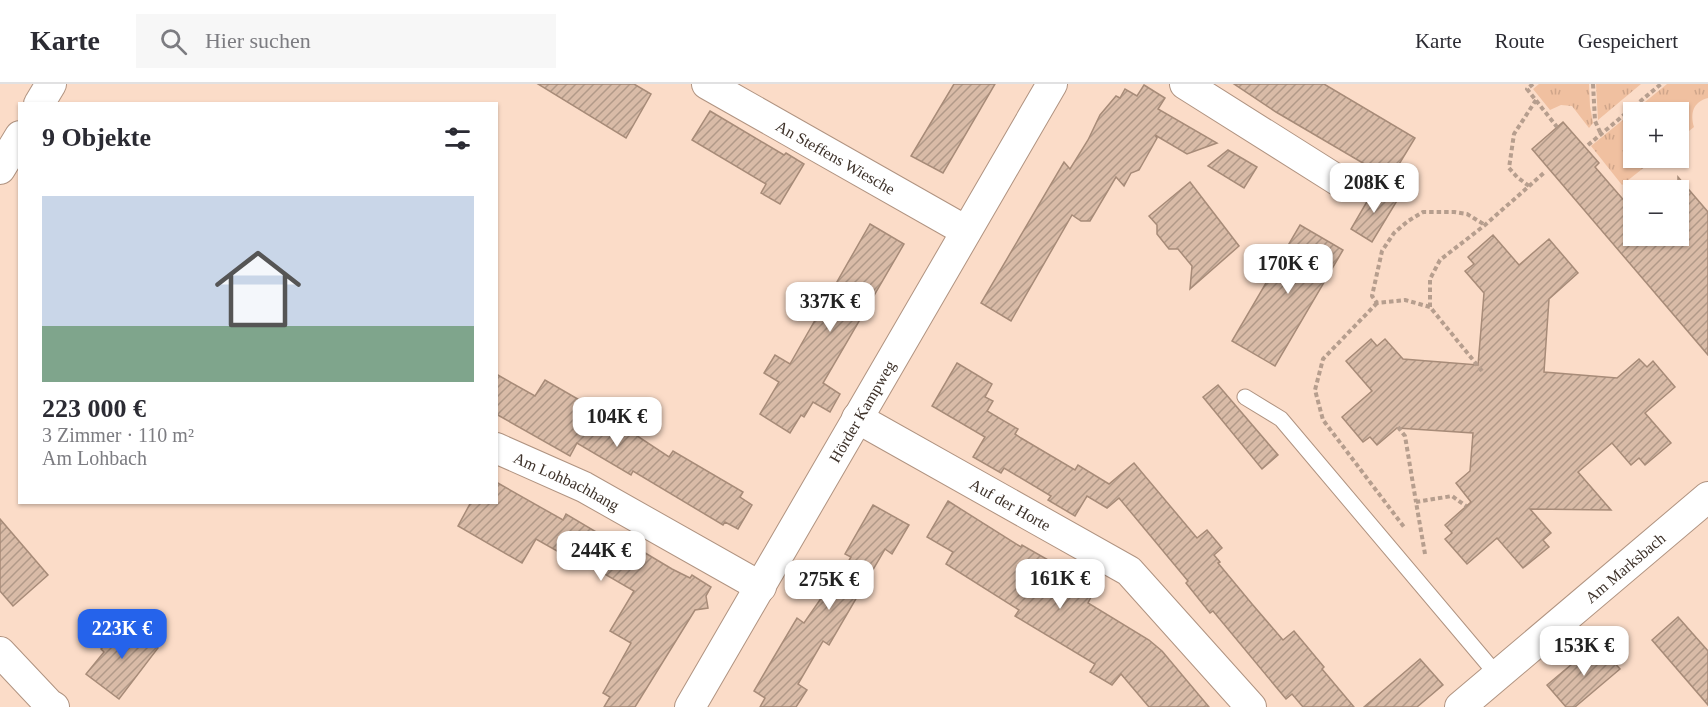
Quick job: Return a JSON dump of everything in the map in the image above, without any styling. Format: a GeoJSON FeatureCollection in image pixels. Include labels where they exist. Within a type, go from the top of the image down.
{"type":"FeatureCollection","features":[{"type":"Feature","properties":{"kind":"street"},"geometry":{"type":"LineString","coordinates":[[40,102],[51,84]]}},
{"type":"Feature","properties":{"kind":"street","name":"An Steffens Wiesche"},"geometry":{"type":"LineString","coordinates":[[707,84],[966,231]]}},
{"type":"Feature","properties":{"kind":"street","name":"Hörder Kampweg"},"geometry":{"type":"LineString","coordinates":[[690,707],[1052,84]]}},
{"type":"Feature","properties":{"kind":"street"},"geometry":{"type":"LineString","coordinates":[[1185,84],[1342,183]]}},
{"type":"Feature","properties":{"kind":"street"},"geometry":{"type":"LineString","coordinates":[[0,170],[14,140]]}},
{"type":"Feature","properties":{"kind":"street","name":"Auf der Horte"},"geometry":{"type":"LineString","coordinates":[[857,418],[1129,571],[1251,707]]}},
{"type":"Feature","properties":{"kind":"street","name":"Am Lohbachhang"},"geometry":{"type":"LineString","coordinates":[[498,449],[584,487],[761,586]]}},
{"type":"Feature","properties":{"kind":"street","name":"Am Marksbach"},"geometry":{"type":"LineString","coordinates":[[1460,707],[1708,497]]}},
{"type":"Feature","properties":{"kind":"street"},"geometry":{"type":"LineString","coordinates":[[0,652],[54,707]]}},
{"type":"Feature","properties":{"kind":"lane"},"geometry":{"type":"LineString","coordinates":[[1245,397],[1281,419],[1497,676]]}},
{"type":"Feature","properties":{"kind":"path"},"geometry":{"type":"LineString","coordinates":[[1533,84],[1527,89],[1557,127]]}},
{"type":"Feature","properties":{"kind":"path"},"geometry":{"type":"LineString","coordinates":[[1593,84],[1595,121],[1601,134]]}},
{"type":"Feature","properties":{"kind":"path"},"geometry":{"type":"LineString","coordinates":[[1588,145],[1660,84]]}},
{"type":"Feature","properties":{"kind":"path"},"geometry":{"type":"LineString","coordinates":[[1529,186],[1509,168],[1514,134],[1536,100]]}},
{"type":"Feature","properties":{"kind":"path"},"geometry":{"type":"LineString","coordinates":[[1430,307],[1430,279],[1440,260],[1485,225],[1545,172]]}},
{"type":"Feature","properties":{"kind":"path"},"geometry":{"type":"LineString","coordinates":[[1377,303],[1372,296],[1382,251],[1394,234],[1408,221],[1423,212],[1454,212],[1467,214],[1485,225]]}},
{"type":"Feature","properties":{"kind":"path"},"geometry":{"type":"LineString","coordinates":[[1405,528],[1323,420],[1315,390],[1323,359],[1377,303],[1405,300],[1430,307],[1482,371]]}},
{"type":"Feature","properties":{"kind":"path"},"geometry":{"type":"LineString","coordinates":[[1398,427],[1405,436],[1425,555],[1419,546]]}},
{"type":"Feature","properties":{"kind":"path"},"geometry":{"type":"LineString","coordinates":[[1416,502],[1452,496],[1466,506]]}},
{"type":"Feature","properties":{"kind":"green space"},"geometry":{"type":"Polygon","coordinates":[[[1539,84],[1589,84],[1593,123],[1589,128],[1572,106],[1561,105],[1550,110],[1533,89],[1539,84]]]}},
{"type":"Feature","properties":{"kind":"green space"},"geometry":{"type":"Polygon","coordinates":[[[1596,84],[1641,84],[1598,120],[1596,84]]]}},
{"type":"Feature","properties":{"kind":"green space"},"geometry":{"type":"Polygon","coordinates":[[[1667,84],[1708,84],[1708,98],[1696,105],[1692,117],[1694,127],[1689,131],[1689,102],[1645,102],[1667,84]]]}},
{"type":"Feature","properties":{"kind":"green space"},"geometry":{"type":"Polygon","coordinates":[[[1623,120],[1623,168],[1643,168],[1628,180],[1623,180],[1622,185],[1591,146],[1623,120]]]}},
{"type":"Feature","properties":{"kind":"building"},"geometry":{"type":"Polygon","coordinates":[[[538,84],[634,84],[651,94],[626,138],[538,84]]]}},
{"type":"Feature","properties":{"kind":"building"},"geometry":{"type":"Polygon","coordinates":[[[954,84],[995,84],[943,173],[911,156],[954,84]]]}},
{"type":"Feature","properties":{"kind":"building"},"geometry":{"type":"Polygon","coordinates":[[[1234,84],[1324,84],[1415,138],[1390,179],[1276,112],[1234,84]]]}},
{"type":"Feature","properties":{"kind":"building"},"geometry":{"type":"Polygon","coordinates":[[[1144,85],[1165,98],[1158,109],[1217,143],[1187,154],[1155,135],[1157,138],[1139,170],[1131,173],[1124,186],[1116,177],[1090,221],[1081,221],[1072,215],[1011,321],[981,303],[1064,162],[1070,169],[1100,115],[1116,96],[1120,98],[1125,89],[1137,96],[1144,85]]]}},
{"type":"Feature","properties":{"kind":"building"},"geometry":{"type":"Polygon","coordinates":[[[710,111],[784,155],[786,153],[804,164],[780,204],[761,193],[766,184],[692,140],[710,111]]]}},
{"type":"Feature","properties":{"kind":"building"},"geometry":{"type":"Polygon","coordinates":[[[1563,122],[1599,163],[1595,167],[1623,199],[1623,246],[1689,246],[1689,190],[1708,212],[1708,355],[1532,149],[1563,122]]]}},
{"type":"Feature","properties":{"kind":"building"},"geometry":{"type":"Polygon","coordinates":[[[1228,150],[1257,167],[1244,188],[1208,166],[1228,150]]]}},
{"type":"Feature","properties":{"kind":"building"},"geometry":{"type":"Polygon","coordinates":[[[1190,182],[1239,246],[1190,289],[1192,266],[1178,249],[1169,249],[1157,234],[1157,225],[1149,216],[1190,182]]]}},
{"type":"Feature","properties":{"kind":"building"},"geometry":{"type":"Polygon","coordinates":[[[1376,186],[1398,199],[1372,242],[1351,229],[1376,186]]]}},
{"type":"Feature","properties":{"kind":"building"},"geometry":{"type":"Polygon","coordinates":[[[870,224],[904,244],[823,383],[840,394],[830,412],[813,402],[804,417],[801,415],[790,433],[760,414],[779,382],[764,373],[775,355],[790,364],[870,224]]]}},
{"type":"Feature","properties":{"kind":"building"},"geometry":{"type":"Polygon","coordinates":[[[1300,225],[1343,250],[1275,366],[1232,341],[1300,225]]]}},
{"type":"Feature","properties":{"kind":"building"},"geometry":{"type":"Polygon","coordinates":[[[1493,235],[1519,265],[1549,239],[1578,273],[1549,299],[1544,372],[1617,378],[1639,359],[1647,367],[1653,361],[1675,387],[1645,413],[1671,443],[1645,465],[1639,458],[1631,465],[1612,443],[1578,472],[1611,510],[1530,509],[1551,533],[1543,540],[1549,547],[1523,568],[1497,538],[1467,564],[1445,539],[1452,533],[1445,525],[1471,502],[1456,483],[1470,471],[1473,433],[1397,428],[1377,445],[1370,437],[1363,442],[1342,417],[1372,391],[1346,361],[1371,339],[1377,346],[1385,339],[1403,359],[1478,365],[1484,293],[1465,271],[1474,264],[1468,257],[1493,235]]]}},
{"type":"Feature","properties":{"kind":"building"},"geometry":{"type":"Polygon","coordinates":[[[957,363],[992,384],[985,397],[993,401],[987,411],[1018,429],[1015,434],[1075,470],[1078,465],[1109,484],[1134,463],[1197,538],[1207,530],[1222,548],[1214,555],[1220,562],[1218,563],[1252,604],[1283,640],[1294,631],[1354,707],[1303,707],[1292,694],[1286,699],[1213,611],[1210,613],[1186,583],[1188,581],[1119,498],[1107,508],[1087,496],[1075,516],[1048,500],[1051,496],[1004,468],[1001,473],[973,457],[985,437],[932,406],[957,363]]]}},
{"type":"Feature","properties":{"kind":"building"},"geometry":{"type":"Polygon","coordinates":[[[498,375],[535,396],[545,380],[607,416],[669,457],[673,451],[743,492],[740,497],[752,505],[738,529],[725,522],[723,525],[633,471],[631,475],[577,443],[570,456],[498,415],[498,375]]]}},
{"type":"Feature","properties":{"kind":"building"},"geometry":{"type":"Polygon","coordinates":[[[1218,385],[1278,455],[1262,469],[1203,397],[1218,385]]]}},
{"type":"Feature","properties":{"kind":"building"},"geometry":{"type":"Polygon","coordinates":[[[498,483],[563,520],[566,514],[618,545],[619,542],[630,548],[632,545],[690,578],[692,575],[711,587],[706,596],[708,608],[695,610],[635,707],[604,707],[610,697],[603,693],[631,643],[610,631],[634,591],[591,566],[591,568],[581,562],[580,564],[536,539],[522,563],[458,526],[470,504],[498,504],[498,483]]]}},
{"type":"Feature","properties":{"kind":"building"},"geometry":{"type":"Polygon","coordinates":[[[948,501],[1021,547],[1022,545],[1050,561],[1045,570],[1091,597],[1088,603],[1149,640],[1162,651],[1209,707],[1149,707],[1121,674],[1112,685],[1090,672],[1095,664],[1015,616],[1019,610],[946,564],[953,552],[927,537],[948,501]]]}},
{"type":"Feature","properties":{"kind":"building"},"geometry":{"type":"Polygon","coordinates":[[[873,505],[909,525],[892,554],[885,549],[829,645],[823,641],[798,684],[807,690],[796,707],[760,707],[765,698],[754,691],[797,618],[804,623],[824,594],[828,596],[851,557],[845,554],[873,505]]]}},
{"type":"Feature","properties":{"kind":"building"},"geometry":{"type":"Polygon","coordinates":[[[0,519],[48,575],[13,606],[0,591],[0,519]]]}},
{"type":"Feature","properties":{"kind":"building"},"geometry":{"type":"Polygon","coordinates":[[[1678,617],[1708,651],[1708,705],[1652,640],[1678,617]]]}},
{"type":"Feature","properties":{"kind":"building"},"geometry":{"type":"Polygon","coordinates":[[[123,621],[158,648],[119,699],[86,674],[104,652],[101,649],[123,621]]]}},
{"type":"Feature","properties":{"kind":"building"},"geometry":{"type":"Polygon","coordinates":[[[1597,643],[1620,669],[1575,707],[1566,707],[1547,685],[1597,643]]]}},
{"type":"Feature","properties":{"kind":"building"},"geometry":{"type":"Polygon","coordinates":[[[1420,659],[1443,685],[1417,707],[1364,707],[1420,659]]]}}]}
